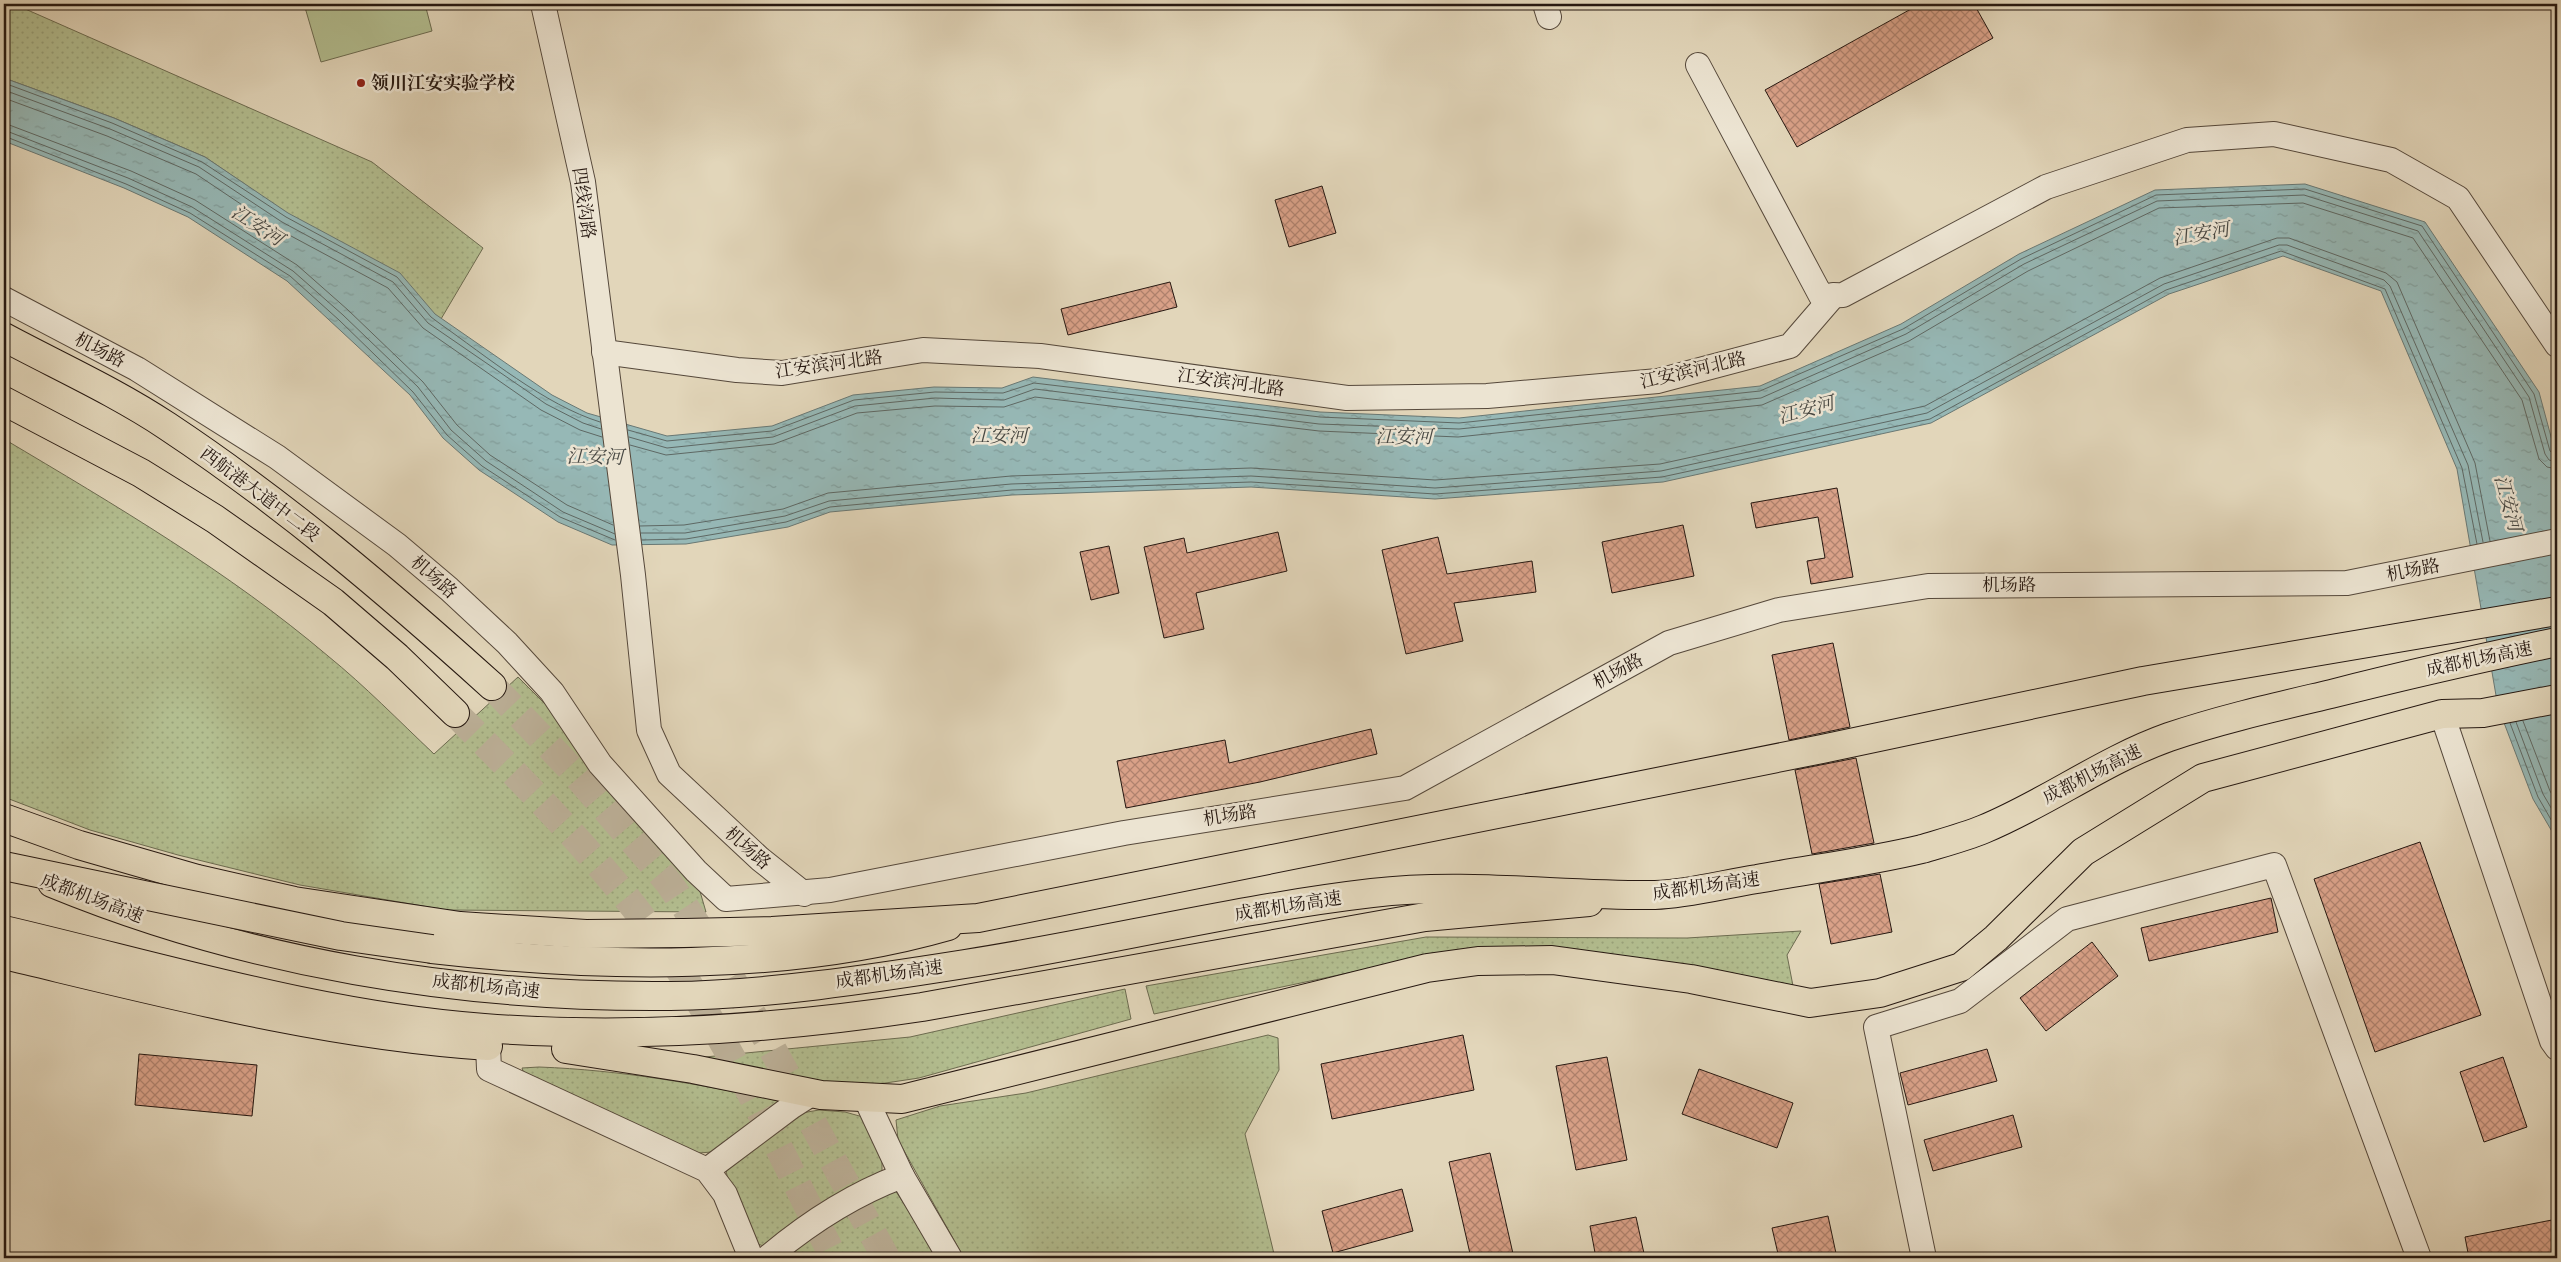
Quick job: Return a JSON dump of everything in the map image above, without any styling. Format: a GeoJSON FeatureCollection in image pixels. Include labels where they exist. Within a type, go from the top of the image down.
{"type":"FeatureCollection","features":[{"type":"Feature","properties":{"kind":"main road","name":"西航港大道中二段"},"geometry":{"type":"LineString","coordinates":[[4,336],[165,424],[250,483],[401,604],[492,686]]}},
{"type":"Feature","properties":{"kind":"main road"},"geometry":{"type":"LineString","coordinates":[[4,401],[142,473],[216,519],[333,602],[397,657],[455,713]]}},
{"type":"Feature","properties":{"kind":"main road","name":"成都机场高速"},"geometry":{"type":"LineString","coordinates":[[4,818],[79,844],[189,877],[294,901],[460,926],[586,934],[684,933],[772,931],[978,918],[1822,749],[2142,681],[2557,611]]}},
{"type":"Feature","properties":{"kind":"main road","name":"成都机场高速"},"geometry":{"type":"LineString","coordinates":[[4,864],[97,902],[181,931],[263,952],[356,971],[456,984],[602,995],[674,996],[725,994],[881,976],[977,962],[1297,903],[1378,892],[1425,889],[1663,895],[1923,848],[1983,829],[2103,767],[2164,739],[2252,713],[2474,659],[2557,642]]}},
{"type":"Feature","properties":{"kind":"main road"},"geometry":{"type":"LineString","coordinates":[[566,1049],[693,1069],[813,1093],[902,1100],[1427,968],[1478,961],[1552,960],[1691,979],[1810,1003],[1880,993],[1961,967],[1996,938],[2083,852],[2202,778],[2442,714],[2483,713],[2557,699]]}},
{"type":"Feature","properties":{"kind":"main road"},"geometry":{"type":"LineString","coordinates":[[4,864],[341,936],[432,950],[596,962],[769,958],[831,951],[889,941],[978,918]]}},
{"type":"Feature","properties":{"kind":"main road"},"geometry":{"type":"LineString","coordinates":[[4,955],[305,1024],[438,1043],[566,1049],[647,1046],[780,1026],[922,1008],[1425,917],[1663,895]]}},
{"type":"Feature","properties":{"kind":"main road"},"geometry":{"type":"LineString","coordinates":[[4,930],[326,1006],[458,1025],[483,1028],[611,1032],[780,1026]]}},
{"type":"Feature","properties":{"kind":"street","name":"四线沟路"},"geometry":{"type":"LineString","coordinates":[[543,4],[583,182],[611,405]]}},
{"type":"Feature","properties":{"kind":"street"},"geometry":{"type":"LineString","coordinates":[[1698,65],[1821,296],[1843,295],[2046,187],[2187,140],[2274,134],[2391,160],[2458,198],[2557,345]]}},
{"type":"Feature","properties":{"kind":"street","name":"江安滨河北路"},"geometry":{"type":"LineString","coordinates":[[604,352],[737,370],[782,373],[923,350],[1011,354],[1040,356],[1347,398],[1487,396],[1658,381],[1790,346],[1834,295]]}},
{"type":"Feature","properties":{"kind":"street","name":"机场路"},"geometry":{"type":"LineString","coordinates":[[4,299],[146,374],[277,457],[397,544],[507,643],[552,692],[600,764],[696,871],[726,899],[804,894],[1124,832],[1405,788],[1669,643],[1779,610],[1928,586],[2348,583],[2557,541]]}},
{"type":"Feature","properties":{"kind":"street","name":"机场路"},"geometry":{"type":"LineString","coordinates":[[611,405],[633,575],[649,730],[669,774],[752,852],[804,894]]}},
{"type":"Feature","properties":{"kind":"street"},"geometry":{"type":"LineString","coordinates":[[2442,714],[2552,1042],[2557,1048]]}},
{"type":"Feature","properties":{"kind":"street"},"geometry":{"type":"LineString","coordinates":[[1924,1258],[1876,1027],[1960,1001],[2067,919],[2274,865],[2419,1258]]}},
{"type":"Feature","properties":{"kind":"street"},"geometry":{"type":"LineString","coordinates":[[488,1046],[489,1069],[707,1170],[725,1194],[751,1258]]}},
{"type":"Feature","properties":{"kind":"street"},"geometry":{"type":"LineString","coordinates":[[707,1170],[791,1107],[813,1093]]}},
{"type":"Feature","properties":{"kind":"street"},"geometry":{"type":"LineString","coordinates":[[865,1097],[902,1176],[950,1258]]}},
{"type":"Feature","properties":{"kind":"street"},"geometry":{"type":"LineString","coordinates":[[766,1258],[844,1204],[884,1182],[902,1176]]}},
{"type":"Feature","properties":{"kind":"green space"},"geometry":{"type":"Polygon","coordinates":[[[4,4],[14,4],[372,162],[483,248],[441,319],[205,157],[114,118],[4,78],[4,4]]]}},
{"type":"Feature","properties":{"kind":"green space"},"geometry":{"type":"Polygon","coordinates":[[[304,4],[425,4],[432,31],[321,62],[304,4]]]}},
{"type":"Feature","properties":{"kind":"green space"},"geometry":{"type":"Polygon","coordinates":[[[4,439],[170,541],[251,596],[342,667],[434,754],[518,677],[549,708],[587,766],[699,888],[706,912],[446,910],[300,885],[178,855],[90,830],[4,797],[4,439]]]}},
{"type":"Feature","properties":{"kind":"green space"},"geometry":{"type":"Polygon","coordinates":[[[1801,931],[1787,955],[1794,991],[1547,952],[1457,950],[1154,1014],[1146,986],[1426,937],[1687,938],[1801,931]]]}},
{"type":"Feature","properties":{"kind":"green space"},"geometry":{"type":"Polygon","coordinates":[[[1125,989],[1131,1019],[919,1078],[879,1084],[824,1082],[701,1060],[705,1057],[910,1037],[1125,989]]]}},
{"type":"Feature","properties":{"kind":"green space"},"geometry":{"type":"Polygon","coordinates":[[[1268,1035],[1278,1038],[1279,1070],[1245,1134],[1275,1258],[964,1258],[898,1140],[896,1120],[940,1106],[1026,1093],[1268,1035]]]}},
{"type":"Feature","properties":{"kind":"green space"},"geometry":{"type":"Polygon","coordinates":[[[539,1067],[600,1071],[660,1079],[779,1101],[775,1109],[724,1151],[699,1153],[667,1146],[525,1076],[522,1068],[539,1067]]]}},
{"type":"Feature","properties":{"kind":"green space"},"geometry":{"type":"Polygon","coordinates":[[[819,1110],[845,1112],[863,1117],[882,1160],[882,1171],[773,1248],[758,1244],[747,1230],[737,1209],[726,1169],[796,1114],[819,1110]]]}},
{"type":"Feature","properties":{"kind":"green space"},"geometry":{"type":"Polygon","coordinates":[[[895,1190],[939,1258],[779,1258],[806,1235],[895,1190]]]}},
{"type":"Feature","properties":{"kind":"water","name":"江安河"},"geometry":{"type":"Polygon","coordinates":[[[4,78],[114,118],[205,157],[288,213],[400,273],[435,314],[552,395],[587,413],[667,436],[772,426],[853,395],[934,387],[1002,388],[1033,377],[1320,412],[1459,418],[1760,386],[1901,324],[2019,254],[2155,190],[2305,184],[2425,222],[2539,392],[2557,459],[2557,840],[2533,799],[2498,707],[2457,469],[2381,291],[2283,256],[2169,294],[1931,423],[1663,482],[1435,499],[1251,487],[1012,495],[830,512],[788,527],[686,544],[612,545],[558,522],[479,470],[443,438],[410,395],[287,281],[188,217],[124,188],[4,141],[4,78]]]}},
{"type":"Feature","properties":{"kind":"building"},"geometry":{"type":"Polygon","coordinates":[[[1920,4],[1974,4],[1993,38],[1797,147],[1765,90],[1920,4]]]}},
{"type":"Feature","properties":{"kind":"building"},"geometry":{"type":"Polygon","coordinates":[[[1322,186],[1336,233],[1289,247],[1275,200],[1322,186]]]}},
{"type":"Feature","properties":{"kind":"building"},"geometry":{"type":"Polygon","coordinates":[[[1170,282],[1177,307],[1068,335],[1061,309],[1170,282]]]}},
{"type":"Feature","properties":{"kind":"building"},"geometry":{"type":"Polygon","coordinates":[[[1837,488],[1853,577],[1811,584],[1807,561],[1825,558],[1818,517],[1756,528],[1751,503],[1837,488]]]}},
{"type":"Feature","properties":{"kind":"building"},"geometry":{"type":"Polygon","coordinates":[[[1683,525],[1694,576],[1612,593],[1602,542],[1683,525]]]}},
{"type":"Feature","properties":{"kind":"building"},"geometry":{"type":"Polygon","coordinates":[[[1278,532],[1287,571],[1196,593],[1204,629],[1164,638],[1144,547],[1184,538],[1187,553],[1278,532]]]}},
{"type":"Feature","properties":{"kind":"building"},"geometry":{"type":"Polygon","coordinates":[[[1438,537],[1447,574],[1532,561],[1536,592],[1454,603],[1463,641],[1406,654],[1382,550],[1438,537]]]}},
{"type":"Feature","properties":{"kind":"building"},"geometry":{"type":"Polygon","coordinates":[[[1109,546],[1119,593],[1091,600],[1080,552],[1109,546]]]}},
{"type":"Feature","properties":{"kind":"building"},"geometry":{"type":"Polygon","coordinates":[[[1833,643],[1850,727],[1789,740],[1772,655],[1833,643]]]}},
{"type":"Feature","properties":{"kind":"building"},"geometry":{"type":"Polygon","coordinates":[[[1371,729],[1377,754],[1260,782],[1126,808],[1117,761],[1225,740],[1229,763],[1371,729]]]}},
{"type":"Feature","properties":{"kind":"building"},"geometry":{"type":"Polygon","coordinates":[[[1856,758],[1874,843],[1812,854],[1795,770],[1856,758]]]}},
{"type":"Feature","properties":{"kind":"building"},"geometry":{"type":"Polygon","coordinates":[[[2420,842],[2481,1015],[2375,1052],[2314,879],[2420,842]]]}},
{"type":"Feature","properties":{"kind":"building"},"geometry":{"type":"Polygon","coordinates":[[[1880,874],[1892,932],[1831,944],[1819,884],[1880,874]]]}},
{"type":"Feature","properties":{"kind":"building"},"geometry":{"type":"Polygon","coordinates":[[[2271,898],[2278,932],[2149,961],[2141,928],[2271,898]]]}},
{"type":"Feature","properties":{"kind":"building"},"geometry":{"type":"Polygon","coordinates":[[[2092,942],[2118,976],[2046,1031],[2020,998],[2092,942]]]}},
{"type":"Feature","properties":{"kind":"building"},"geometry":{"type":"Polygon","coordinates":[[[1463,1035],[1474,1090],[1332,1119],[1321,1064],[1463,1035]]]}},
{"type":"Feature","properties":{"kind":"building"},"geometry":{"type":"Polygon","coordinates":[[[1987,1049],[1997,1081],[1908,1105],[1900,1073],[1987,1049]]]}},
{"type":"Feature","properties":{"kind":"building"},"geometry":{"type":"Polygon","coordinates":[[[139,1054],[257,1065],[252,1116],[135,1105],[139,1054]]]}},
{"type":"Feature","properties":{"kind":"building"},"geometry":{"type":"Polygon","coordinates":[[[1607,1057],[1627,1160],[1576,1170],[1556,1066],[1607,1057]]]}},
{"type":"Feature","properties":{"kind":"building"},"geometry":{"type":"Polygon","coordinates":[[[2503,1057],[2527,1127],[2484,1142],[2460,1072],[2503,1057]]]}},
{"type":"Feature","properties":{"kind":"building"},"geometry":{"type":"Polygon","coordinates":[[[1699,1069],[1793,1103],[1777,1148],[1682,1114],[1699,1069]]]}},
{"type":"Feature","properties":{"kind":"building"},"geometry":{"type":"Polygon","coordinates":[[[2013,1115],[2022,1147],[1933,1171],[1924,1140],[2013,1115]]]}},
{"type":"Feature","properties":{"kind":"building"},"geometry":{"type":"Polygon","coordinates":[[[1490,1153],[1514,1258],[1471,1258],[1449,1162],[1490,1153]]]}},
{"type":"Feature","properties":{"kind":"building"},"geometry":{"type":"Polygon","coordinates":[[[1402,1189],[1413,1231],[1333,1253],[1322,1211],[1402,1189]]]}},
{"type":"Feature","properties":{"kind":"building"},"geometry":{"type":"Polygon","coordinates":[[[1828,1216],[1837,1258],[1779,1258],[1772,1228],[1828,1216]]]}},
{"type":"Feature","properties":{"kind":"building"},"geometry":{"type":"Polygon","coordinates":[[[1636,1217],[1645,1258],[1596,1258],[1590,1226],[1636,1217]]]}},
{"type":"Feature","properties":{"kind":"building"},"geometry":{"type":"Polygon","coordinates":[[[2557,1219],[2557,1258],[2469,1258],[2465,1237],[2557,1219]]]}},
{"type":"Feature","properties":{"kind":"tunnel"},"geometry":{"type":"LineString","coordinates":[[492,686],[572,770],[669,883],[721,961],[768,1041],[886,1258]]}},
{"type":"Feature","properties":{"kind":"tunnel"},"geometry":{"type":"LineString","coordinates":[[455,713],[543,803],[600,865],[676,965],[740,1072],[834,1258]]}},
{"type":"Feature","properties":{"kind":"place","name":"领川江安实验学校"},"geometry":{"type":"Point","coordinates":[361,83]}}]}
